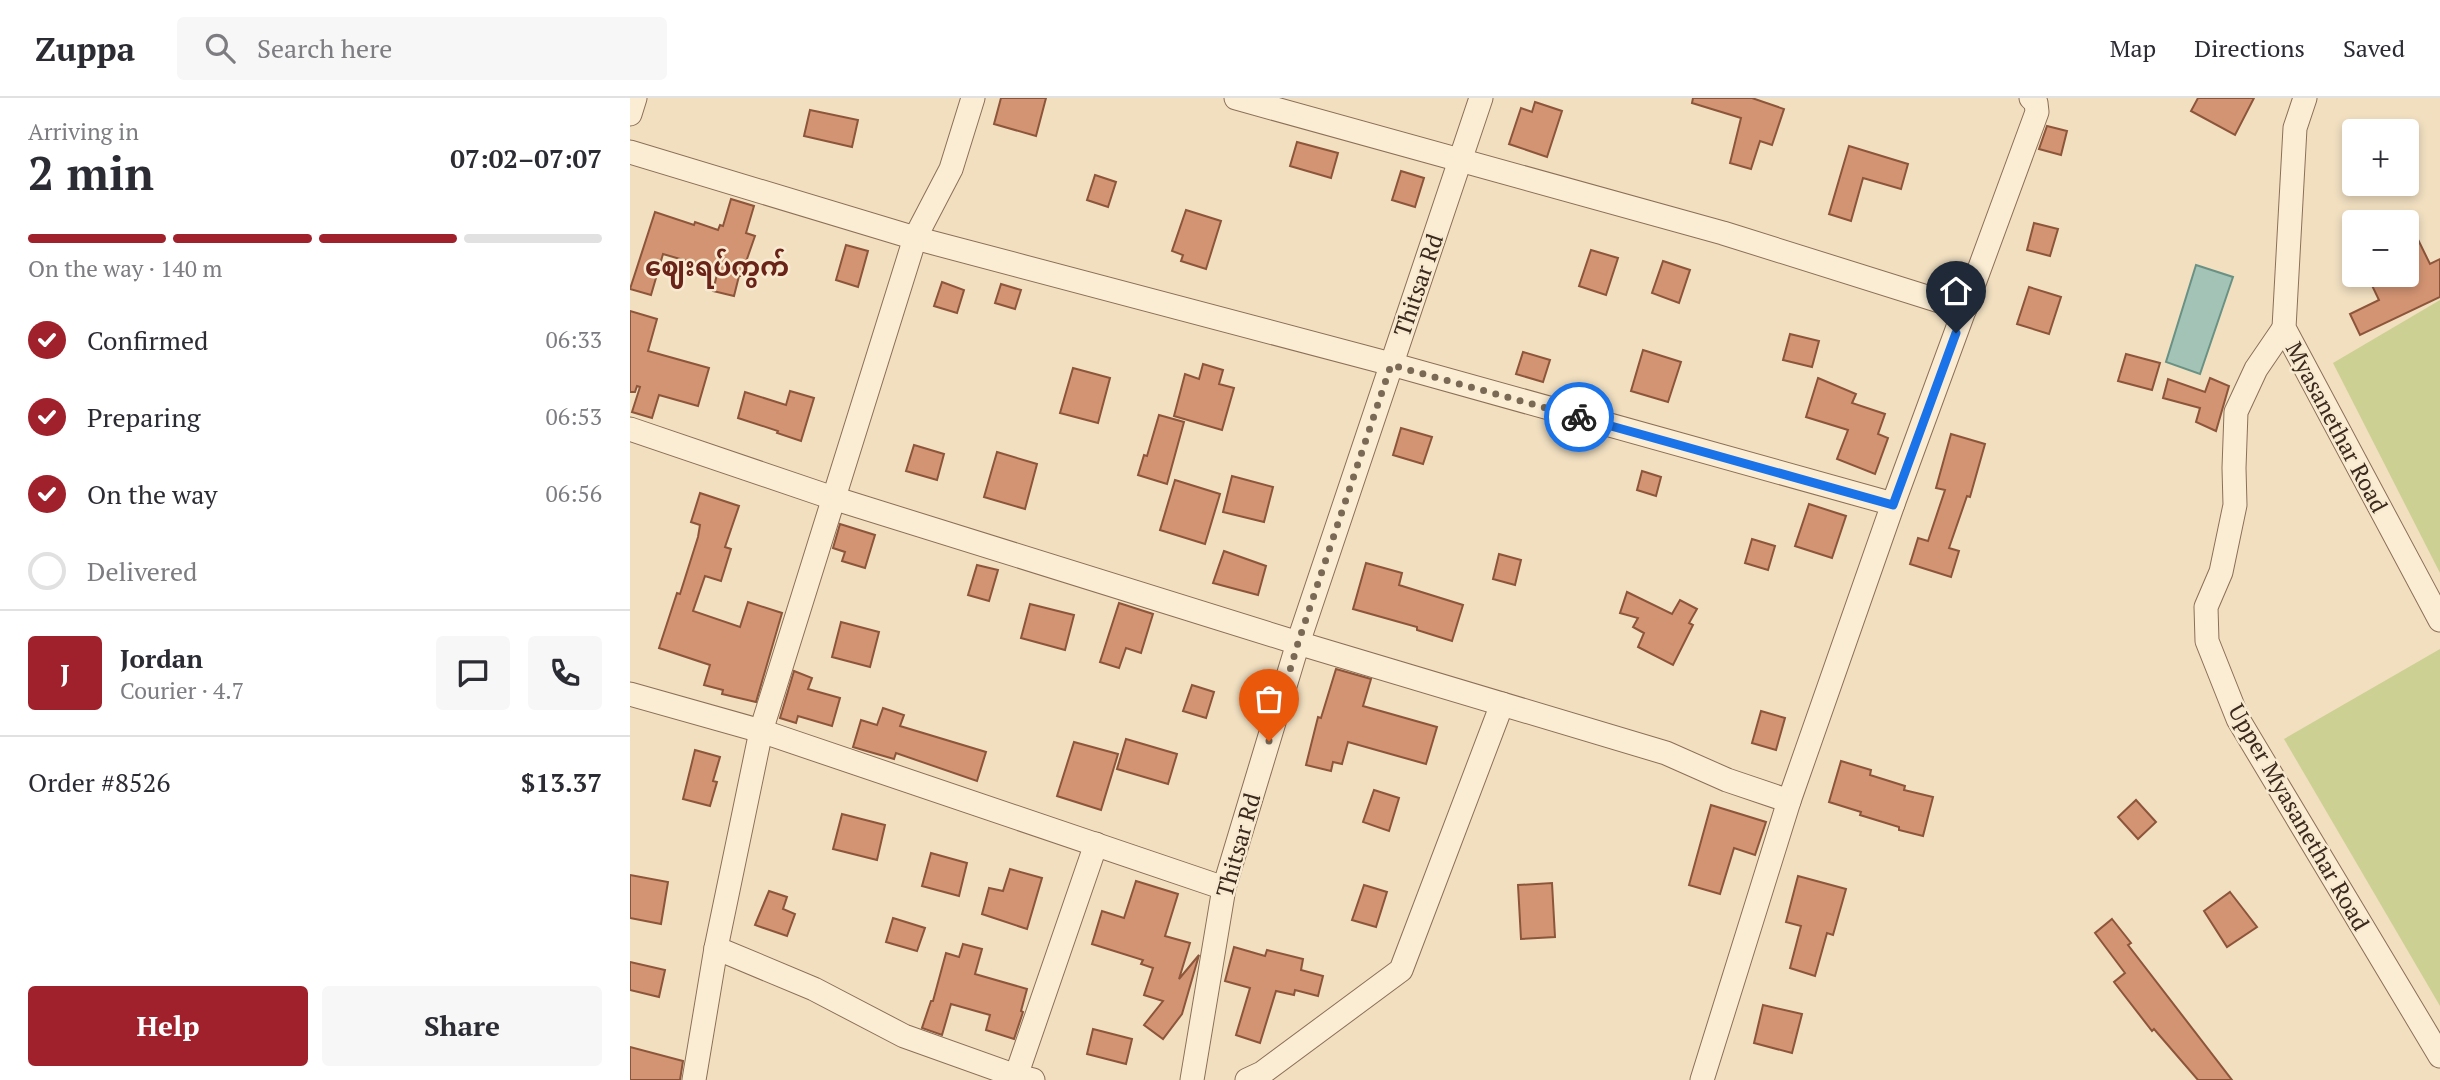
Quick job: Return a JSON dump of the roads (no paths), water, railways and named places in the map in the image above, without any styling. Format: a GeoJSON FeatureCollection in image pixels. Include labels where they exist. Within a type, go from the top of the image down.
{"type":"FeatureCollection","features":[{"type":"Feature","properties":{"kind":"street"},"geometry":{"type":"LineString","coordinates":[[630,114],[635,98]]}},
{"type":"Feature","properties":{"kind":"street"},"geometry":{"type":"LineString","coordinates":[[694,1080],[716,948],[761,731],[915,238],[951,169],[973,98]]}},
{"type":"Feature","properties":{"kind":"street"},"geometry":{"type":"LineString","coordinates":[[1236,98],[1723,233],[1965,309]]}},
{"type":"Feature","properties":{"kind":"street","name":"Thitsar Rd"},"geometry":{"type":"LineString","coordinates":[[1192,1080],[1224,888],[1298,643],[1481,98]]}},
{"type":"Feature","properties":{"kind":"street"},"geometry":{"type":"LineString","coordinates":[[1702,1080],[1789,801],[1893,505],[2037,112],[2036,103],[2031,98]]}},
{"type":"Feature","properties":{"kind":"street","name":"Myasanethar Road"},"geometry":{"type":"LineString","coordinates":[[2305,98],[2295,128],[2284,328],[2440,620]]}},
{"type":"Feature","properties":{"kind":"street"},"geometry":{"type":"LineString","coordinates":[[630,152],[915,238],[1391,365],[1893,505]]}},
{"type":"Feature","properties":{"kind":"street","name":"Upper Myasanethar Road"},"geometry":{"type":"LineString","coordinates":[[2284,328],[2256,369],[2236,412],[2235,505],[2221,572],[2206,607],[2207,641],[2238,719],[2440,1056]]}},
{"type":"Feature","properties":{"kind":"street"},"geometry":{"type":"LineString","coordinates":[[630,429],[833,498],[1298,643],[1666,753],[1727,780],[1789,801]]}},
{"type":"Feature","properties":{"kind":"street"},"geometry":{"type":"LineString","coordinates":[[630,694],[761,731],[1224,888]]}},
{"type":"Feature","properties":{"kind":"street"},"geometry":{"type":"LineString","coordinates":[[1247,1080],[1262,1073],[1401,970],[1502,704]]}},
{"type":"Feature","properties":{"kind":"street"},"geometry":{"type":"LineString","coordinates":[[716,948],[814,989],[904,1035],[1024,1078],[1096,845]]}},
{"type":"Feature","properties":{"kind":"district","name":"ဈေးရပ်ကွက်"},"geometry":{"type":"Point","coordinates":[717,266]}}]}
